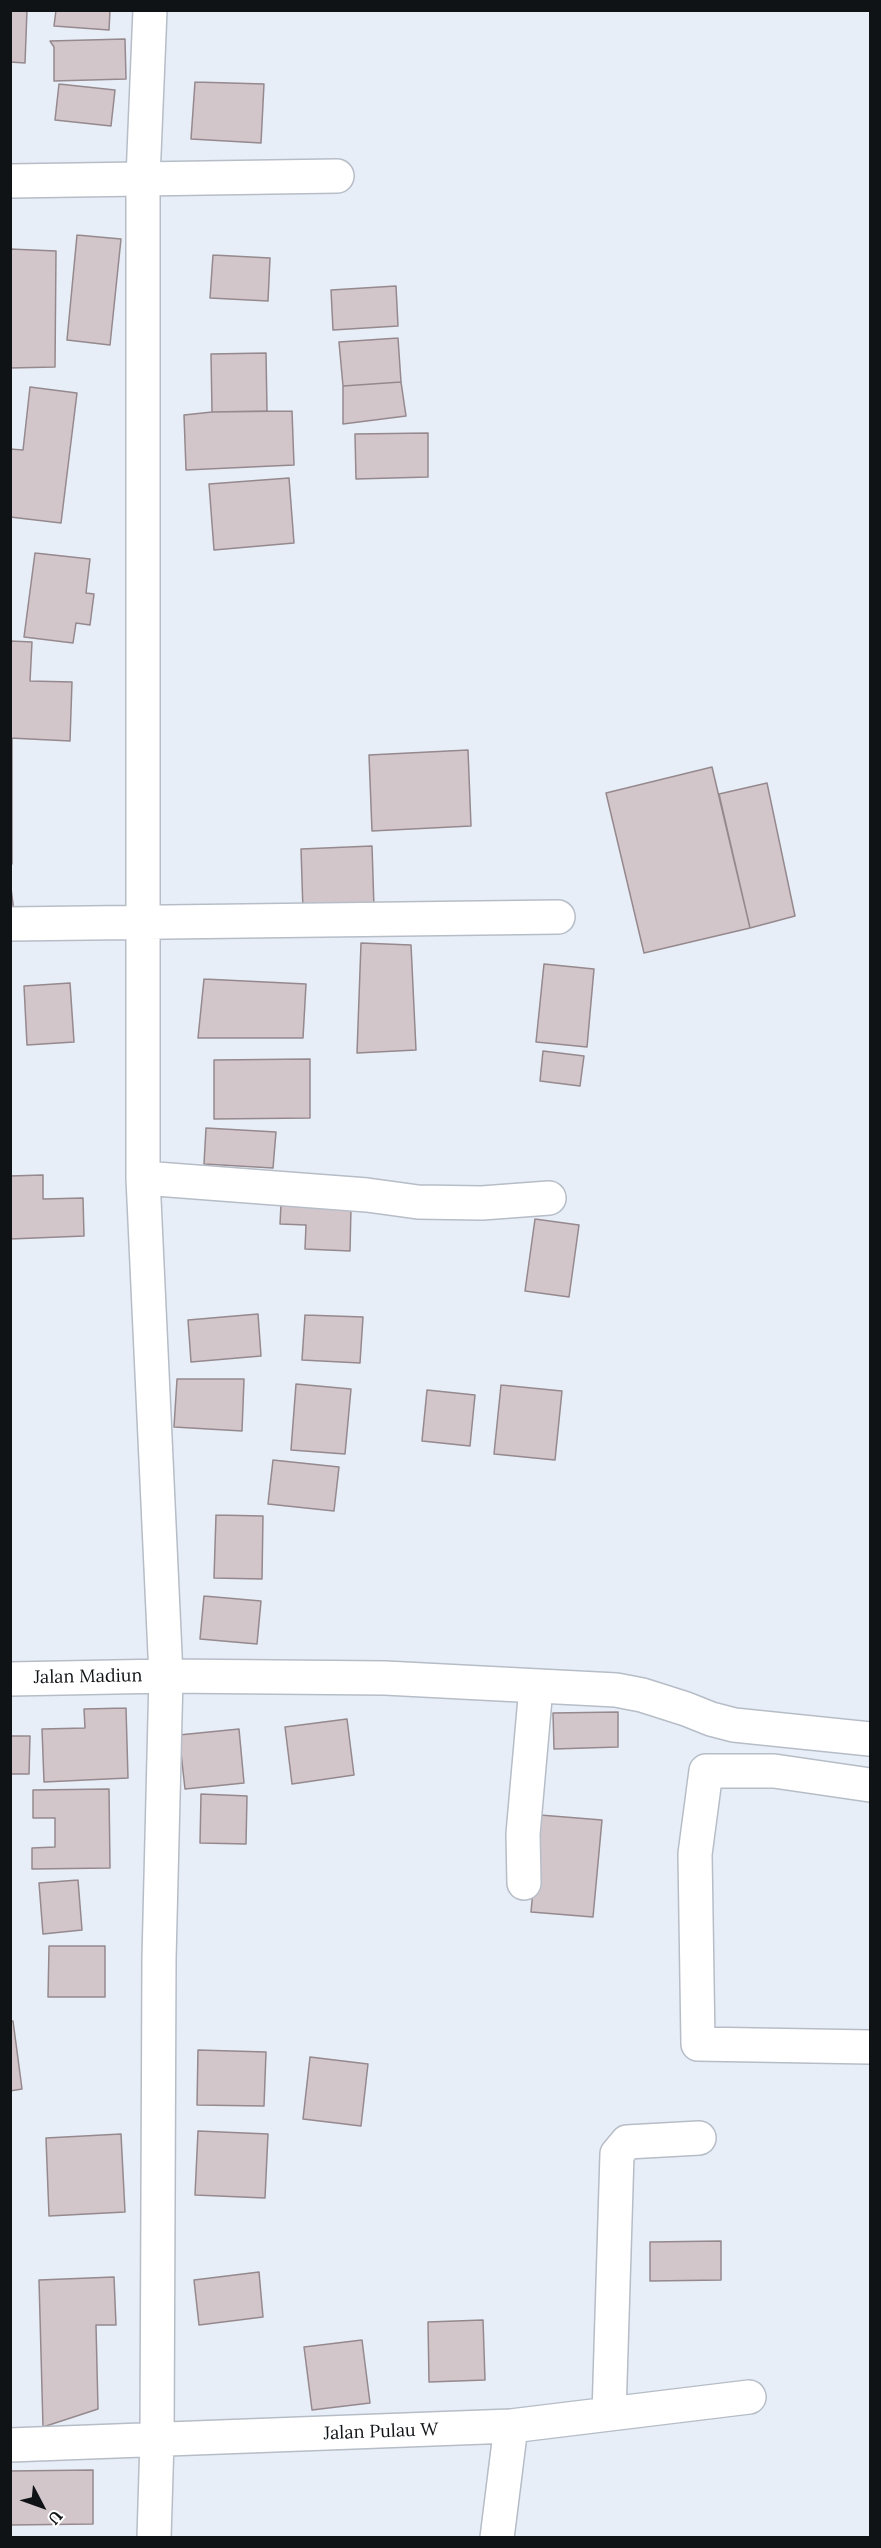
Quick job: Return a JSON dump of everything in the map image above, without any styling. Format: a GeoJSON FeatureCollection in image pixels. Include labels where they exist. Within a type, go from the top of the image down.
{"type":"FeatureCollection","features":[{"type":"Feature","properties":{"kind":"street"},"geometry":{"type":"LineString","coordinates":[[150,10],[143,178],[143,1178],[166,1676],[159,1970],[158,2440],[154,2538]]}},
{"type":"Feature","properties":{"kind":"street"},"geometry":{"type":"LineString","coordinates":[[10,181],[337,176]]}},
{"type":"Feature","properties":{"kind":"street"},"geometry":{"type":"LineString","coordinates":[[10,924],[558,916]]}},
{"type":"Feature","properties":{"kind":"street"},"geometry":{"type":"LineString","coordinates":[[143,1178],[368,1195],[418,1202],[482,1203],[549,1198]]}},
{"type":"Feature","properties":{"kind":"street","name":"Jalan Madiun"},"geometry":{"type":"LineString","coordinates":[[10,1679],[166,1676],[385,1678],[616,1690],[686,1708],[711,1719],[734,1725],[870,1739]]}},
{"type":"Feature","properties":{"kind":"street"},"geometry":{"type":"LineString","coordinates":[[524,1882],[523,1834],[536,1687]]}},
{"type":"Feature","properties":{"kind":"street"},"geometry":{"type":"LineString","coordinates":[[870,1785],[774,1771],[706,1771],[695,1854],[698,2044],[870,2048]]}},
{"type":"Feature","properties":{"kind":"street"},"geometry":{"type":"LineString","coordinates":[[609,2414],[617,2154],[627,2142],[699,2138]]}},
{"type":"Feature","properties":{"kind":"street","name":"Jalan Pulau W"},"geometry":{"type":"LineString","coordinates":[[10,2445],[511,2426],[749,2397]]}},
{"type":"Feature","properties":{"kind":"street"},"geometry":{"type":"LineString","coordinates":[[497,2538],[511,2426]]}},
{"type":"Feature","properties":{"kind":"building"},"geometry":{"type":"Polygon","coordinates":[[[10,10],[27,10],[25,63],[10,62],[10,10]]]}},
{"type":"Feature","properties":{"kind":"building"},"geometry":{"type":"Polygon","coordinates":[[[56,10],[110,10],[109,30],[54,26],[56,10]]]}},
{"type":"Feature","properties":{"kind":"building"},"geometry":{"type":"Polygon","coordinates":[[[125,39],[126,79],[54,81],[54,47],[50,41],[125,39]]]}},
{"type":"Feature","properties":{"kind":"building"},"geometry":{"type":"Polygon","coordinates":[[[195,82],[264,84],[261,143],[191,139],[195,82]]]}},
{"type":"Feature","properties":{"kind":"building"},"geometry":{"type":"Polygon","coordinates":[[[59,84],[115,90],[111,126],[55,120],[59,84]]]}},
{"type":"Feature","properties":{"kind":"building"},"geometry":{"type":"Polygon","coordinates":[[[77,235],[121,239],[110,345],[67,340],[77,235]]]}},
{"type":"Feature","properties":{"kind":"building"},"geometry":{"type":"Polygon","coordinates":[[[10,249],[56,251],[55,367],[10,368],[10,249]]]}},
{"type":"Feature","properties":{"kind":"building"},"geometry":{"type":"Polygon","coordinates":[[[213,255],[270,258],[268,301],[210,298],[213,255]]]}},
{"type":"Feature","properties":{"kind":"building"},"geometry":{"type":"Polygon","coordinates":[[[396,286],[398,326],[333,330],[331,290],[396,286]]]}},
{"type":"Feature","properties":{"kind":"building"},"geometry":{"type":"Polygon","coordinates":[[[398,338],[401,382],[343,386],[339,342],[398,338]]]}},
{"type":"Feature","properties":{"kind":"building"},"geometry":{"type":"Polygon","coordinates":[[[266,353],[267,411],[212,412],[211,354],[266,353]]]}},
{"type":"Feature","properties":{"kind":"building"},"geometry":{"type":"Polygon","coordinates":[[[401,382],[406,416],[343,424],[343,386],[401,382]]]}},
{"type":"Feature","properties":{"kind":"building"},"geometry":{"type":"Polygon","coordinates":[[[30,387],[77,393],[61,523],[10,517],[10,449],[23,450],[30,387]]]}},
{"type":"Feature","properties":{"kind":"building"},"geometry":{"type":"Polygon","coordinates":[[[292,411],[294,465],[186,470],[184,415],[212,412],[292,411]]]}},
{"type":"Feature","properties":{"kind":"building"},"geometry":{"type":"Polygon","coordinates":[[[428,433],[428,477],[356,479],[355,434],[428,433]]]}},
{"type":"Feature","properties":{"kind":"building"},"geometry":{"type":"Polygon","coordinates":[[[289,478],[294,543],[214,550],[209,484],[289,478]]]}},
{"type":"Feature","properties":{"kind":"building"},"geometry":{"type":"Polygon","coordinates":[[[35,553],[90,559],[86,593],[94,594],[90,625],[76,623],[73,643],[24,637],[35,553]]]}},
{"type":"Feature","properties":{"kind":"building"},"geometry":{"type":"Polygon","coordinates":[[[10,641],[32,642],[30,681],[72,682],[70,741],[10,738],[10,641]]]}},
{"type":"Feature","properties":{"kind":"building"},"geometry":{"type":"Polygon","coordinates":[[[10,739],[12,739],[12,864],[10,864],[10,739]]]}},
{"type":"Feature","properties":{"kind":"building"},"geometry":{"type":"Polygon","coordinates":[[[468,750],[471,826],[372,831],[369,755],[468,750]]]}},
{"type":"Feature","properties":{"kind":"building"},"geometry":{"type":"Polygon","coordinates":[[[712,767],[750,928],[644,953],[606,793],[712,767]]]}},
{"type":"Feature","properties":{"kind":"building"},"geometry":{"type":"Polygon","coordinates":[[[767,783],[795,916],[750,928],[719,794],[767,783]]]}},
{"type":"Feature","properties":{"kind":"building"},"geometry":{"type":"Polygon","coordinates":[[[372,846],[374,908],[303,911],[301,849],[372,846]]]}},
{"type":"Feature","properties":{"kind":"building"},"geometry":{"type":"Polygon","coordinates":[[[10,880],[14,912],[10,912],[10,880]]]}},
{"type":"Feature","properties":{"kind":"building"},"geometry":{"type":"Polygon","coordinates":[[[361,943],[411,945],[416,1050],[357,1053],[361,943]]]}},
{"type":"Feature","properties":{"kind":"building"},"geometry":{"type":"Polygon","coordinates":[[[544,964],[594,969],[587,1047],[536,1042],[544,964]]]}},
{"type":"Feature","properties":{"kind":"building"},"geometry":{"type":"Polygon","coordinates":[[[204,979],[306,984],[303,1038],[198,1038],[204,979]]]}},
{"type":"Feature","properties":{"kind":"building"},"geometry":{"type":"Polygon","coordinates":[[[70,983],[74,1042],[27,1045],[24,986],[70,983]]]}},
{"type":"Feature","properties":{"kind":"building"},"geometry":{"type":"Polygon","coordinates":[[[543,1051],[584,1056],[580,1086],[540,1081],[543,1051]]]}},
{"type":"Feature","properties":{"kind":"building"},"geometry":{"type":"Polygon","coordinates":[[[310,1059],[310,1118],[214,1119],[214,1060],[310,1059]]]}},
{"type":"Feature","properties":{"kind":"building"},"geometry":{"type":"Polygon","coordinates":[[[206,1128],[276,1132],[273,1168],[204,1164],[206,1128]]]}},
{"type":"Feature","properties":{"kind":"building"},"geometry":{"type":"Polygon","coordinates":[[[43,1175],[43,1199],[83,1198],[84,1236],[10,1239],[10,1176],[43,1175]]]}},
{"type":"Feature","properties":{"kind":"building"},"geometry":{"type":"Polygon","coordinates":[[[281,1204],[351,1207],[350,1251],[305,1249],[306,1225],[280,1224],[281,1204]]]}},
{"type":"Feature","properties":{"kind":"building"},"geometry":{"type":"Polygon","coordinates":[[[535,1219],[579,1225],[569,1297],[525,1291],[535,1219]]]}},
{"type":"Feature","properties":{"kind":"building"},"geometry":{"type":"Polygon","coordinates":[[[258,1314],[261,1356],[191,1362],[188,1320],[258,1314]]]}},
{"type":"Feature","properties":{"kind":"building"},"geometry":{"type":"Polygon","coordinates":[[[305,1315],[363,1317],[360,1363],[302,1360],[305,1315]]]}},
{"type":"Feature","properties":{"kind":"building"},"geometry":{"type":"Polygon","coordinates":[[[177,1379],[244,1379],[242,1431],[174,1427],[177,1379]]]}},
{"type":"Feature","properties":{"kind":"building"},"geometry":{"type":"Polygon","coordinates":[[[296,1384],[351,1389],[345,1454],[291,1450],[296,1384]]]}},
{"type":"Feature","properties":{"kind":"building"},"geometry":{"type":"Polygon","coordinates":[[[501,1385],[562,1391],[555,1460],[494,1454],[501,1385]]]}},
{"type":"Feature","properties":{"kind":"building"},"geometry":{"type":"Polygon","coordinates":[[[427,1390],[475,1395],[470,1446],[422,1441],[427,1390]]]}},
{"type":"Feature","properties":{"kind":"building"},"geometry":{"type":"Polygon","coordinates":[[[273,1460],[339,1467],[334,1511],[268,1504],[273,1460]]]}},
{"type":"Feature","properties":{"kind":"building"},"geometry":{"type":"Polygon","coordinates":[[[216,1515],[263,1516],[262,1579],[214,1578],[216,1515]]]}},
{"type":"Feature","properties":{"kind":"building"},"geometry":{"type":"Polygon","coordinates":[[[204,1596],[261,1601],[257,1644],[200,1639],[204,1596]]]}},
{"type":"Feature","properties":{"kind":"building"},"geometry":{"type":"Polygon","coordinates":[[[126,1708],[128,1778],[44,1782],[42,1729],[85,1728],[84,1709],[126,1708]]]}},
{"type":"Feature","properties":{"kind":"building"},"geometry":{"type":"Polygon","coordinates":[[[618,1712],[618,1747],[554,1749],[553,1713],[618,1712]]]}},
{"type":"Feature","properties":{"kind":"building"},"geometry":{"type":"Polygon","coordinates":[[[347,1719],[354,1775],[292,1784],[285,1727],[347,1719]]]}},
{"type":"Feature","properties":{"kind":"building"},"geometry":{"type":"Polygon","coordinates":[[[239,1729],[244,1783],[185,1789],[179,1735],[239,1729]]]}},
{"type":"Feature","properties":{"kind":"building"},"geometry":{"type":"Polygon","coordinates":[[[10,1736],[30,1736],[29,1774],[10,1774],[10,1736]]]}},
{"type":"Feature","properties":{"kind":"building"},"geometry":{"type":"Polygon","coordinates":[[[109,1789],[110,1868],[32,1869],[32,1848],[55,1847],[55,1818],[33,1818],[33,1790],[109,1789]]]}},
{"type":"Feature","properties":{"kind":"building"},"geometry":{"type":"Polygon","coordinates":[[[201,1794],[247,1796],[246,1844],[200,1843],[201,1794]]]}},
{"type":"Feature","properties":{"kind":"building"},"geometry":{"type":"Polygon","coordinates":[[[540,1815],[602,1820],[593,1917],[531,1912],[540,1815]]]}},
{"type":"Feature","properties":{"kind":"building"},"geometry":{"type":"Polygon","coordinates":[[[78,1880],[82,1930],[43,1934],[39,1883],[78,1880]]]}},
{"type":"Feature","properties":{"kind":"building"},"geometry":{"type":"Polygon","coordinates":[[[49,1946],[105,1946],[105,1997],[48,1997],[49,1946]]]}},
{"type":"Feature","properties":{"kind":"building"},"geometry":{"type":"Polygon","coordinates":[[[10,2021],[13,2021],[22,2089],[10,2091],[10,2021]]]}},
{"type":"Feature","properties":{"kind":"building"},"geometry":{"type":"Polygon","coordinates":[[[198,2050],[266,2052],[264,2106],[197,2105],[198,2050]]]}},
{"type":"Feature","properties":{"kind":"building"},"geometry":{"type":"Polygon","coordinates":[[[310,2057],[368,2064],[361,2126],[303,2119],[310,2057]]]}},
{"type":"Feature","properties":{"kind":"building"},"geometry":{"type":"Polygon","coordinates":[[[198,2131],[268,2134],[265,2198],[195,2195],[198,2131]]]}},
{"type":"Feature","properties":{"kind":"building"},"geometry":{"type":"Polygon","coordinates":[[[121,2134],[125,2212],[49,2216],[46,2138],[121,2134]]]}},
{"type":"Feature","properties":{"kind":"building"},"geometry":{"type":"Polygon","coordinates":[[[721,2241],[721,2280],[650,2281],[650,2242],[721,2241]]]}},
{"type":"Feature","properties":{"kind":"building"},"geometry":{"type":"Polygon","coordinates":[[[259,2272],[263,2317],[199,2325],[194,2280],[259,2272]]]}},
{"type":"Feature","properties":{"kind":"building"},"geometry":{"type":"Polygon","coordinates":[[[114,2277],[116,2325],[96,2325],[98,2409],[43,2427],[39,2280],[114,2277]]]}},
{"type":"Feature","properties":{"kind":"building"},"geometry":{"type":"Polygon","coordinates":[[[483,2320],[485,2380],[429,2382],[428,2322],[483,2320]]]}},
{"type":"Feature","properties":{"kind":"building"},"geometry":{"type":"Polygon","coordinates":[[[362,2340],[370,2403],[312,2410],[304,2347],[362,2340]]]}},
{"type":"Feature","properties":{"kind":"building"},"geometry":{"type":"Polygon","coordinates":[[[93,2470],[93,2524],[10,2525],[10,2471],[93,2470]]]}}]}
